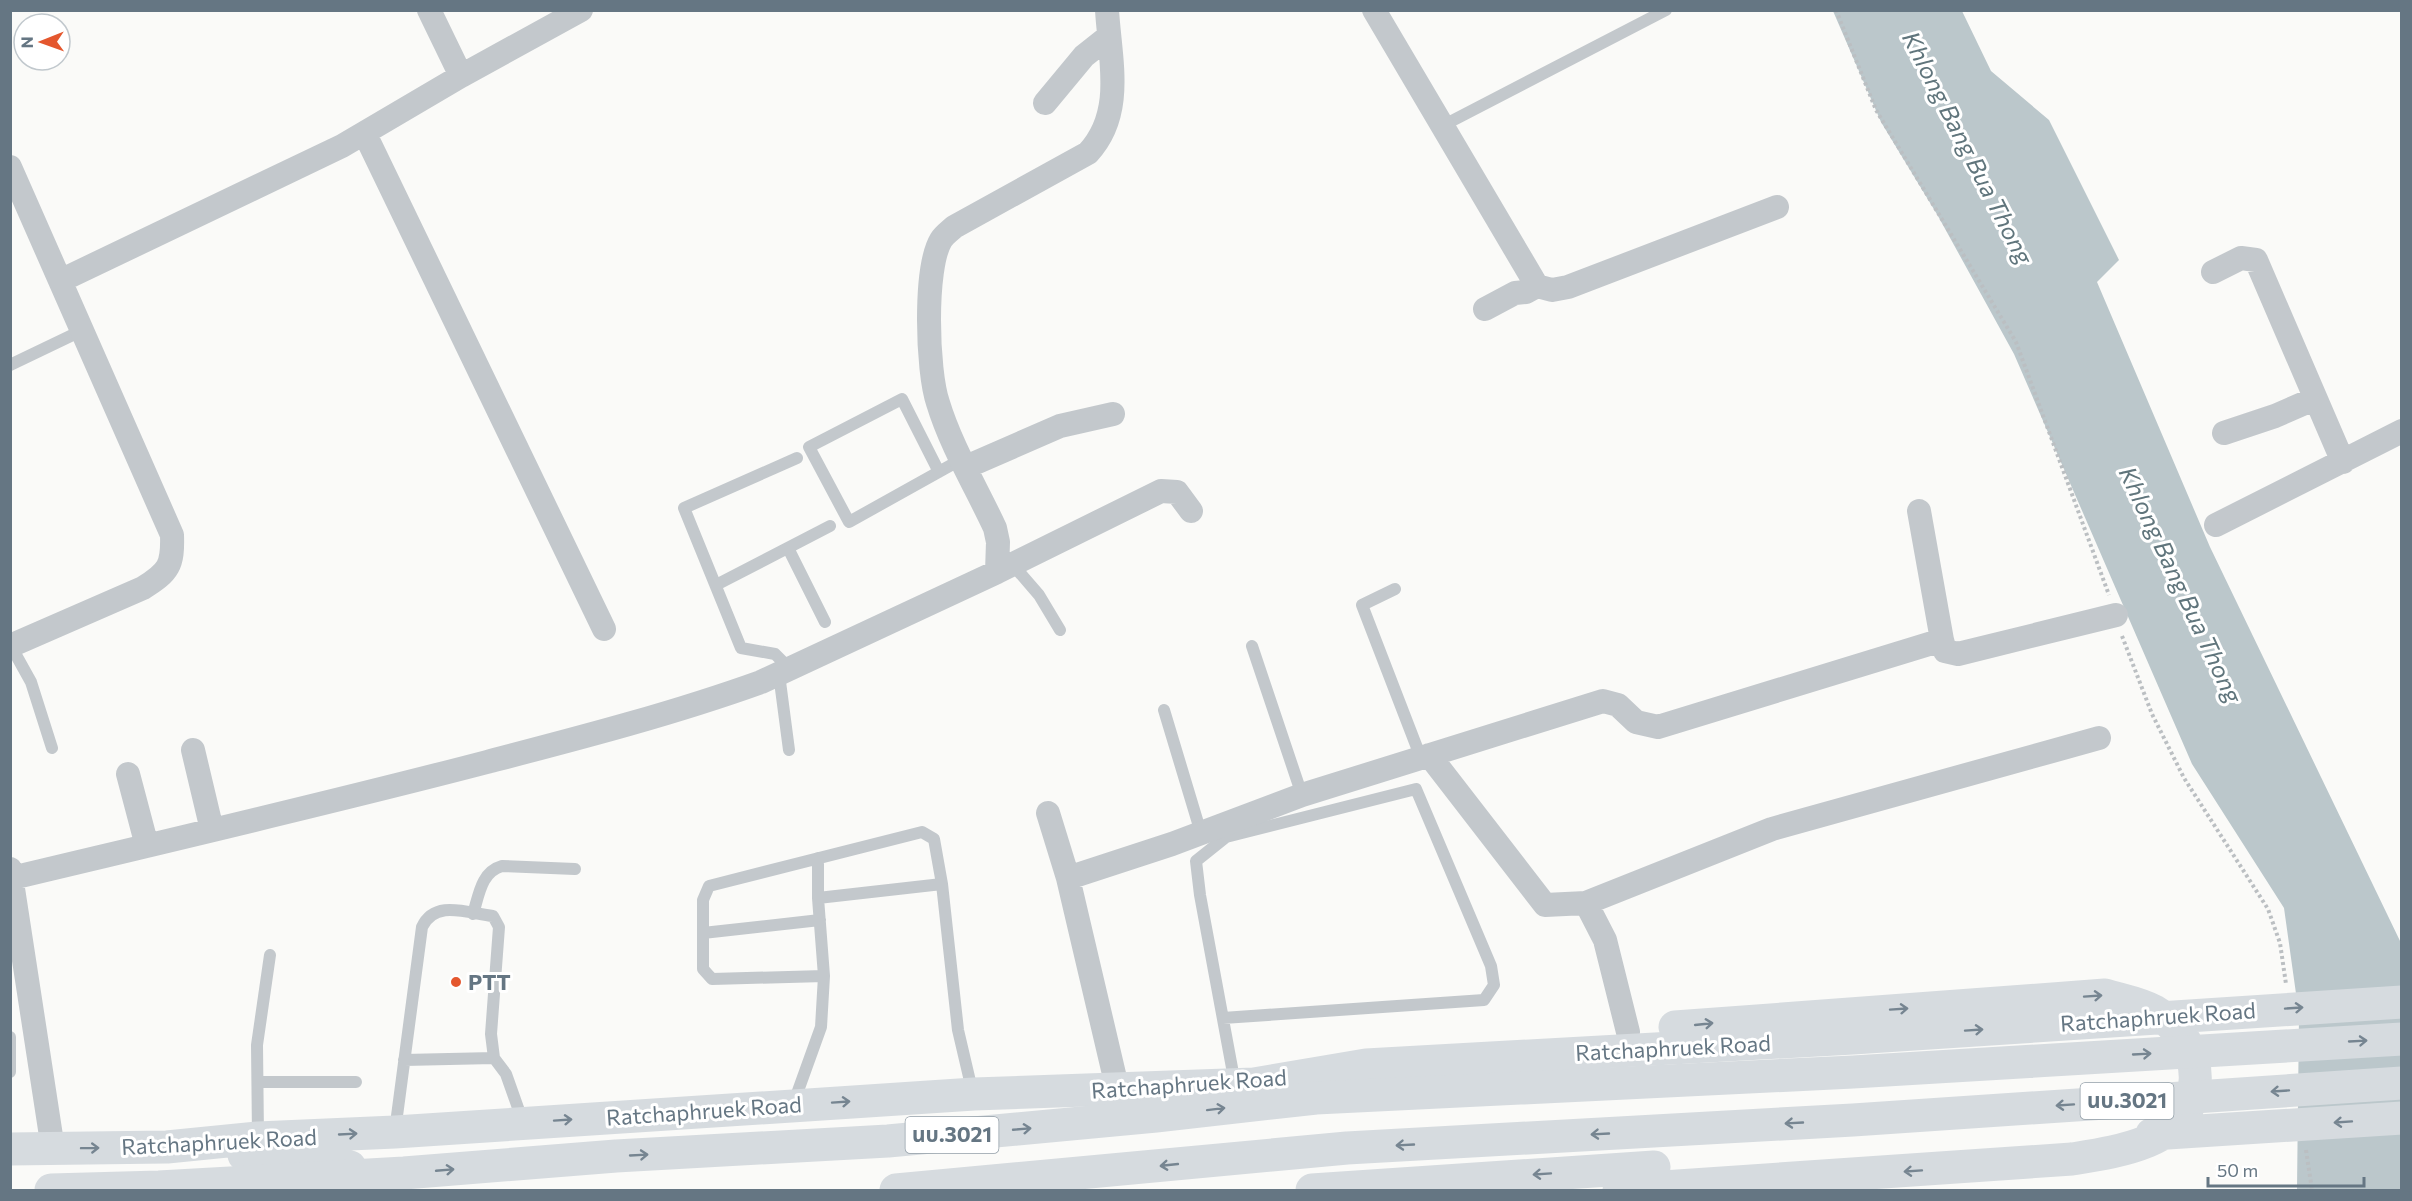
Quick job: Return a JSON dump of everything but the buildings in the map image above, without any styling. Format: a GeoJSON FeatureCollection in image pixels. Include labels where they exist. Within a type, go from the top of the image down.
{"type":"FeatureCollection","features":[{"type":"Feature","properties":{"kind":"main road"},"geometry":{"type":"LineString","coordinates":[[1244,1085],[1313,1064],[1340,1059],[1366,1048],[1399,1044],[1628,1032],[1748,1020],[2105,995],[2153,1011],[2187,1040],[2196,1067],[2195,1087],[2187,1108],[2171,1125],[2150,1141],[2104,1154],[2048,1161],[1619,1191]]}},
{"type":"Feature","properties":{"kind":"main road","name":"Ratchaphruek Road"},"geometry":{"type":"LineString","coordinates":[[10,1149],[167,1147],[258,1138],[394,1132],[974,1094],[1244,1085],[1366,1065],[1853,1038],[2402,1002]]}},
{"type":"Feature","properties":{"kind":"main road","name":"Ratchaphruek Road"},"geometry":{"type":"LineString","coordinates":[[51,1191],[404,1173],[616,1156],[888,1142],[1316,1098],[1853,1072],[2402,1039]]}},
{"type":"Feature","properties":{"kind":"main road","name":"นบ.3021"},"geometry":{"type":"LineString","coordinates":[[896,1191],[1347,1148],[1853,1120],[2402,1083]]}},
{"type":"Feature","properties":{"kind":"main road","name":"นบ.3021"},"geometry":{"type":"LineString","coordinates":[[1312,1191],[1852,1153],[2402,1118]]}},
{"type":"Feature","properties":{"kind":"main road"},"geometry":{"type":"LineString","coordinates":[[167,1147],[404,1173]]}},
{"type":"Feature","properties":{"kind":"street"},"geometry":{"type":"LineString","coordinates":[[429,10],[461,76]]}},
{"type":"Feature","properties":{"kind":"street"},"geometry":{"type":"LineString","coordinates":[[62,280],[365,134],[461,76],[581,10]]}},
{"type":"Feature","properties":{"kind":"street"},"geometry":{"type":"LineString","coordinates":[[1005,568],[995,528],[937,401],[932,375],[930,289],[935,258],[942,239],[954,226],[1088,153],[1102,138],[1113,105],[1107,10]]}},
{"type":"Feature","properties":{"kind":"street"},"geometry":{"type":"LineString","coordinates":[[1374,10],[1537,286]]}},
{"type":"Feature","properties":{"kind":"street"},"geometry":{"type":"LineString","coordinates":[[1045,103],[1084,56],[1108,37]]}},
{"type":"Feature","properties":{"kind":"street"},"geometry":{"type":"LineString","coordinates":[[365,134],[604,629]]}},
{"type":"Feature","properties":{"kind":"street"},"geometry":{"type":"LineString","coordinates":[[10,167],[62,280],[172,535],[172,559],[162,577],[144,588],[11,646]]}},
{"type":"Feature","properties":{"kind":"street"},"geometry":{"type":"LineString","coordinates":[[1485,309],[1515,293],[1526,292],[1537,286],[1552,290],[1568,287],[1596,274],[1777,207]]}},
{"type":"Feature","properties":{"kind":"street"},"geometry":{"type":"LineString","coordinates":[[2213,272],[2241,258],[2256,260],[2343,462]]}},
{"type":"Feature","properties":{"kind":"street"},"geometry":{"type":"LineString","coordinates":[[2224,433],[2275,416],[2314,399]]}},
{"type":"Feature","properties":{"kind":"street"},"geometry":{"type":"LineString","coordinates":[[964,463],[1060,426],[1113,414]]}},
{"type":"Feature","properties":{"kind":"street"},"geometry":{"type":"LineString","coordinates":[[2216,525],[2402,431]]}},
{"type":"Feature","properties":{"kind":"street"},"geometry":{"type":"LineString","coordinates":[[53,1149],[11,873],[147,846],[361,795],[570,740],[729,694],[785,671],[1005,568],[1161,491],[1177,492],[1191,511]]}},
{"type":"Feature","properties":{"kind":"street"},"geometry":{"type":"LineString","coordinates":[[1919,512],[1942,640],[1946,651],[1958,654],[2116,615]]}},
{"type":"Feature","properties":{"kind":"street"},"geometry":{"type":"LineString","coordinates":[[1068,878],[1302,795],[1604,701],[1618,705],[1636,722],[1658,727],[1942,640]]}},
{"type":"Feature","properties":{"kind":"street"},"geometry":{"type":"LineString","coordinates":[[1425,757],[1545,905],[1586,903],[1772,829],[2099,738]]}},
{"type":"Feature","properties":{"kind":"street"},"geometry":{"type":"LineString","coordinates":[[193,750],[212,830]]}},
{"type":"Feature","properties":{"kind":"street"},"geometry":{"type":"LineString","coordinates":[[128,774],[147,846]]}},
{"type":"Feature","properties":{"kind":"street"},"geometry":{"type":"LineString","coordinates":[[1048,813],[1068,878],[1118,1091]]}},
{"type":"Feature","properties":{"kind":"street"},"geometry":{"type":"LineString","coordinates":[[1586,903],[1605,940],[1628,1032]]}},
{"type":"Feature","properties":{"kind":"lane"},"geometry":{"type":"LineString","coordinates":[[1444,125],[1666,10]]}},
{"type":"Feature","properties":{"kind":"lane"},"geometry":{"type":"LineString","coordinates":[[10,365],[83,330]]}},
{"type":"Feature","properties":{"kind":"lane"},"geometry":{"type":"LineString","coordinates":[[939,472],[902,399],[809,447],[849,522],[939,472],[964,463]]}},
{"type":"Feature","properties":{"kind":"lane"},"geometry":{"type":"LineString","coordinates":[[789,750],[785,671],[775,654],[741,648],[684,508],[796,458]]}},
{"type":"Feature","properties":{"kind":"lane"},"geometry":{"type":"LineString","coordinates":[[716,585],[830,526]]}},
{"type":"Feature","properties":{"kind":"lane"},"geometry":{"type":"LineString","coordinates":[[788,548],[825,622]]}},
{"type":"Feature","properties":{"kind":"lane"},"geometry":{"type":"LineString","coordinates":[[1005,568],[1039,595],[1060,630]]}},
{"type":"Feature","properties":{"kind":"lane"},"geometry":{"type":"LineString","coordinates":[[1395,590],[1362,605],[1425,757]]}},
{"type":"Feature","properties":{"kind":"lane"},"geometry":{"type":"LineString","coordinates":[[11,646],[31,682],[52,747]]}},
{"type":"Feature","properties":{"kind":"lane"},"geometry":{"type":"LineString","coordinates":[[1252,646],[1302,795]]}},
{"type":"Feature","properties":{"kind":"lane"},"geometry":{"type":"LineString","coordinates":[[1164,710],[1201,832]]}},
{"type":"Feature","properties":{"kind":"lane"},"geometry":{"type":"LineString","coordinates":[[1223,1018],[1484,1000],[1494,986],[1491,966],[1416,789],[1226,837],[1196,861],[1223,1018],[1244,1085]]}},
{"type":"Feature","properties":{"kind":"lane"},"geometry":{"type":"LineString","coordinates":[[824,976],[712,979],[703,969],[702,900],[709,886],[922,832],[934,839],[942,884],[958,1030],[974,1094]]}},
{"type":"Feature","properties":{"kind":"lane"},"geometry":{"type":"LineString","coordinates":[[792,1106],[808,1068],[821,1027],[824,976],[818,898],[818,858]]}},
{"type":"Feature","properties":{"kind":"lane"},"geometry":{"type":"LineString","coordinates":[[473,914],[485,876],[492,869],[502,866],[575,869]]}},
{"type":"Feature","properties":{"kind":"lane"},"geometry":{"type":"LineString","coordinates":[[818,898],[942,884]]}},
{"type":"Feature","properties":{"kind":"lane"},"geometry":{"type":"LineString","coordinates":[[394,1132],[422,927],[427,915],[438,909],[493,916],[499,927],[491,1034],[494,1058],[506,1074],[523,1122]]}},
{"type":"Feature","properties":{"kind":"lane"},"geometry":{"type":"LineString","coordinates":[[703,933],[820,920]]}},
{"type":"Feature","properties":{"kind":"lane"},"geometry":{"type":"LineString","coordinates":[[258,1138],[257,1045],[270,954]]}},
{"type":"Feature","properties":{"kind":"lane"},"geometry":{"type":"LineString","coordinates":[[10,1037],[10,1072]]}},
{"type":"Feature","properties":{"kind":"lane"},"geometry":{"type":"LineString","coordinates":[[404,1060],[494,1058]]}},
{"type":"Feature","properties":{"kind":"lane"},"geometry":{"type":"LineString","coordinates":[[258,1082],[356,1082]]}},
{"type":"Feature","properties":{"kind":"path"},"geometry":{"type":"LineString","coordinates":[[1836,10],[1876,110],[2016,342],[2152,714],[2184,778],[2268,909],[2280,943],[2288,994]]}},
{"type":"Feature","properties":{"kind":"path"},"geometry":{"type":"LineString","coordinates":[[2306,1145],[2312,1191]]}},
{"type":"Feature","properties":{"kind":"water","name":"Khlong Bang Bua Thong"},"geometry":{"type":"Polygon","coordinates":[[[1833,11],[1962,11],[1991,71],[2049,120],[2119,260],[2097,282],[2210,547],[2401,943],[2401,1190],[2297,1190],[2299,1015],[2284,908],[2192,764],[2014,354],[1938,216],[1881,122],[1833,11]]]}},
{"type":"Feature","properties":{"kind":"place","name":"PTT"},"geometry":{"type":"Point","coordinates":[456,982]}}]}
